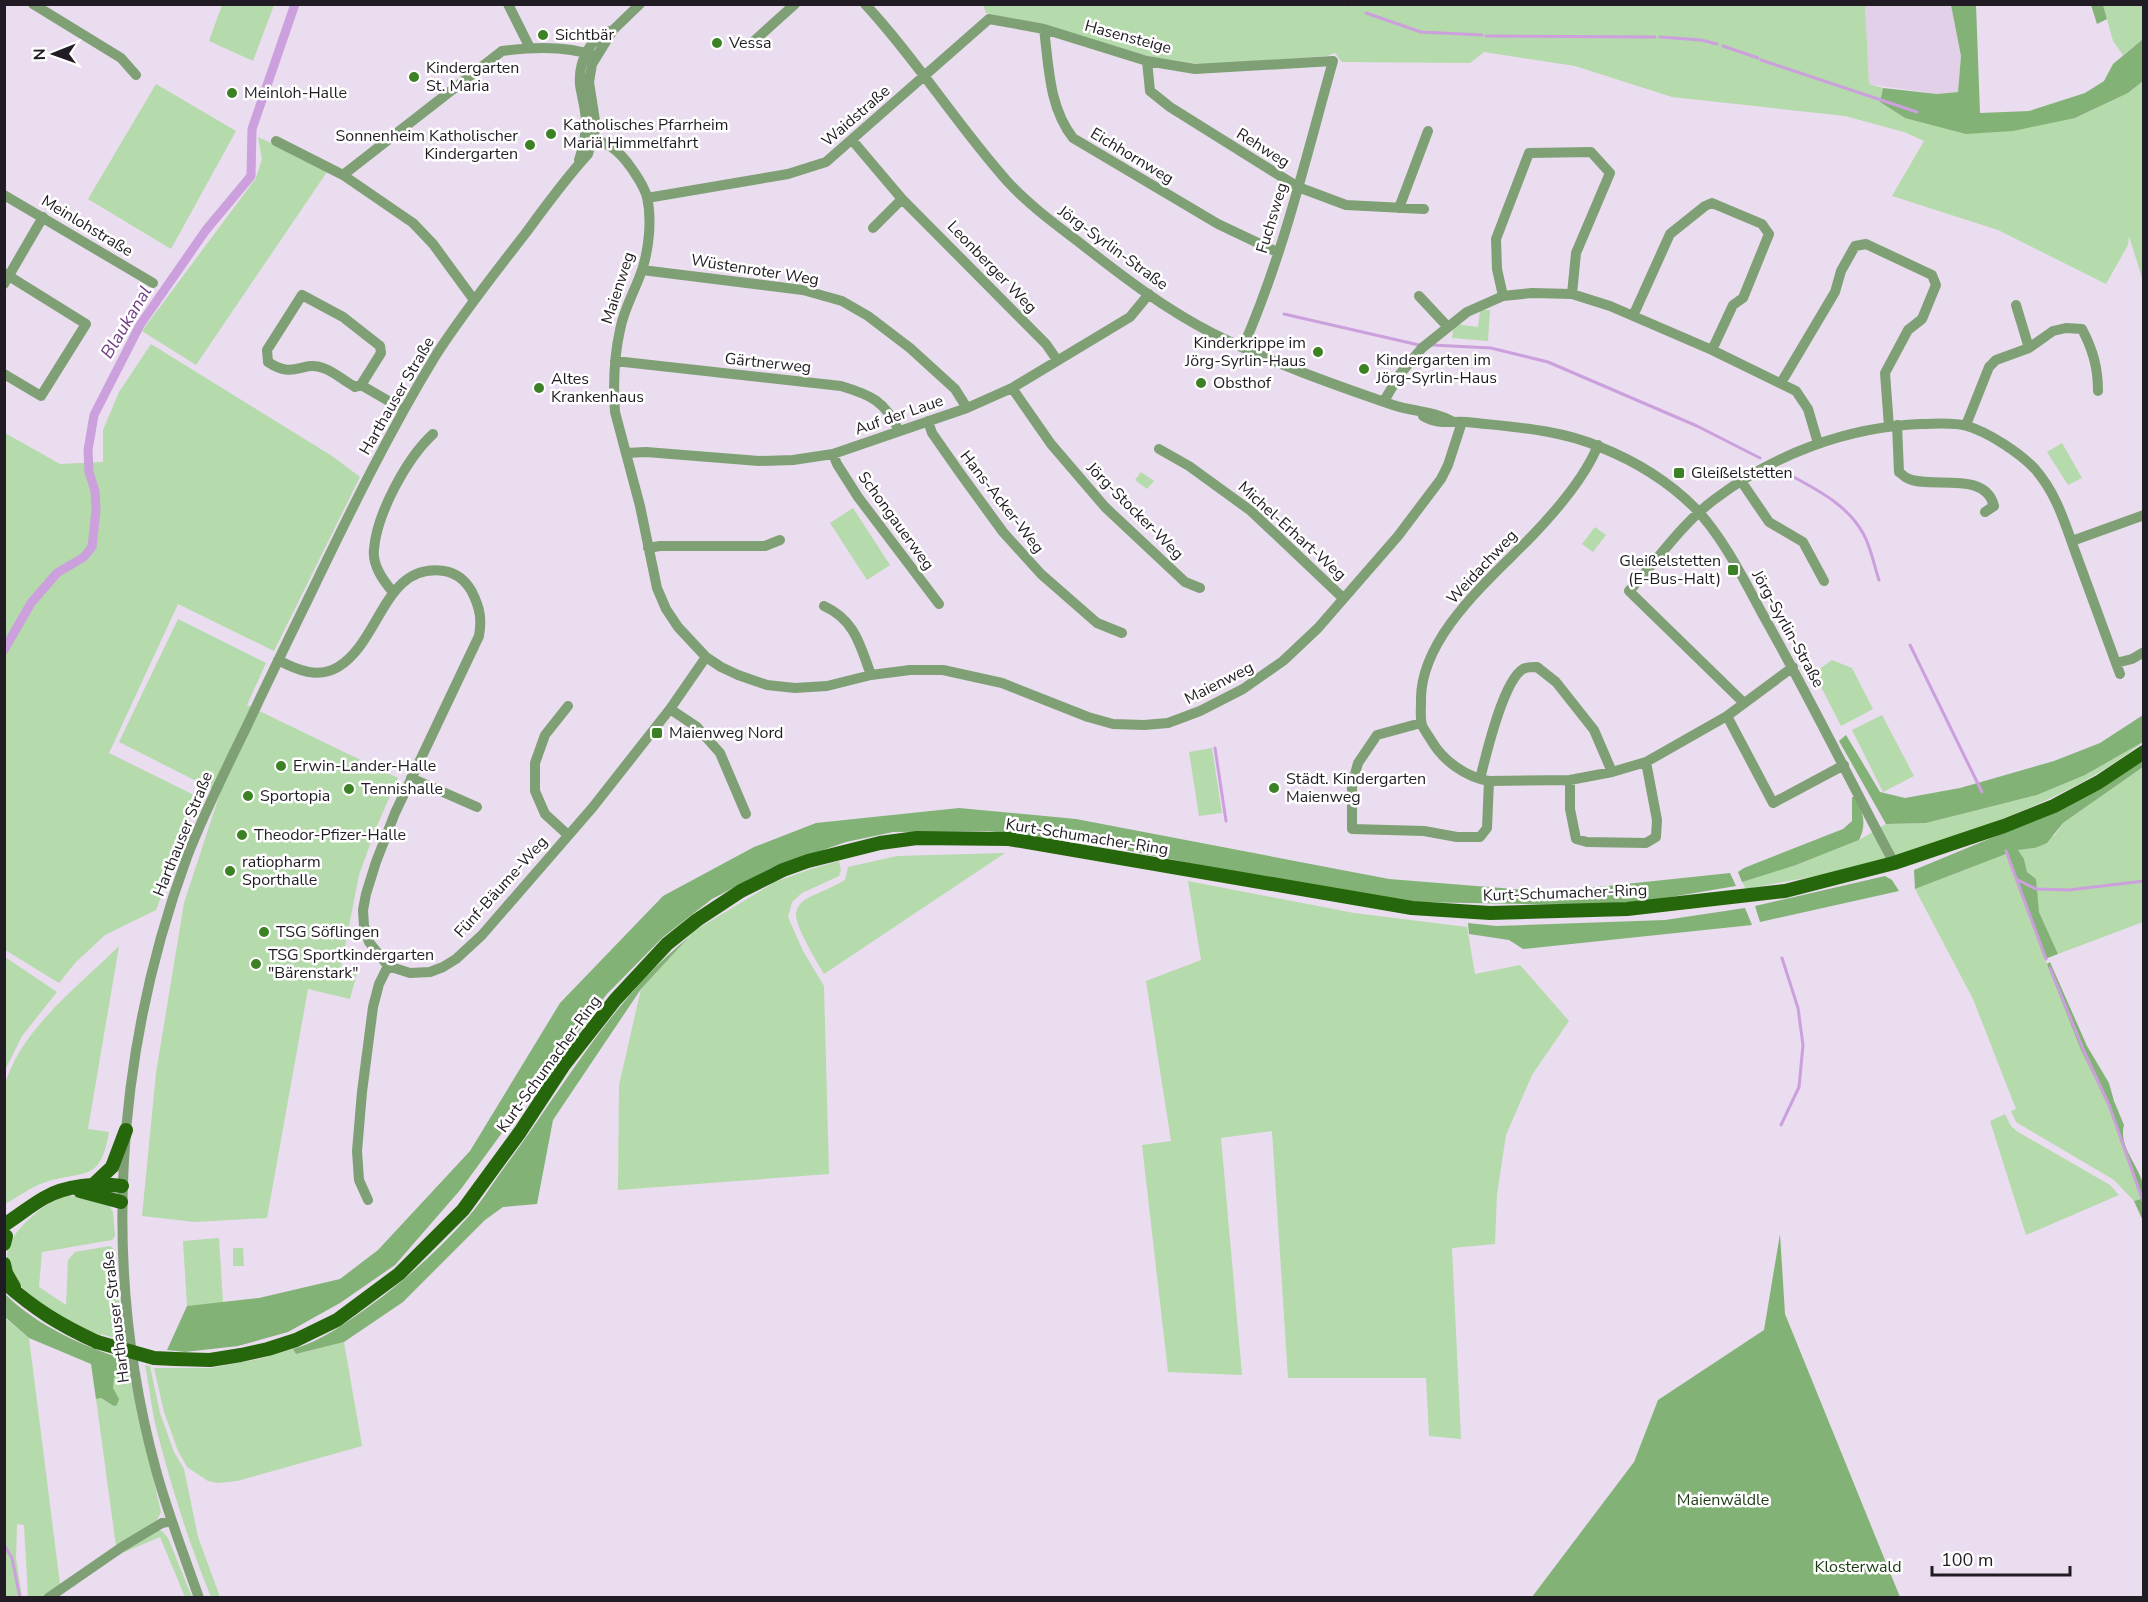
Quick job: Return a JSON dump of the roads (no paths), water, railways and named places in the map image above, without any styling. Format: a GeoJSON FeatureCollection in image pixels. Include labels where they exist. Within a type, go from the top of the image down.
{"type":"FeatureCollection","features":[{"type":"Feature","properties":{"kind":"main road","name":"Kurt-Schumacher-Ring"},"geometry":{"type":"LineString","coordinates":[[4,1282],[63,1327],[97,1342],[154,1358],[210,1360],[242,1355],[297,1340],[337,1320],[399,1274],[463,1210],[520,1132],[564,1065],[615,1000],[667,944],[697,920],[741,891],[783,870],[808,861],[871,845],[917,838],[1009,839],[1412,908],[1490,913],[1627,909],[1785,891],[1894,863],[2004,826],[2054,806],[2099,782],[2144,752]]}},
{"type":"Feature","properties":{"kind":"main road"},"geometry":{"type":"LineString","coordinates":[[94,1184],[112,1167],[126,1130]]}},
{"type":"Feature","properties":{"kind":"main road"},"geometry":{"type":"LineString","coordinates":[[5,1235],[20,1215],[56,1192],[94,1184],[122,1186]]}},
{"type":"Feature","properties":{"kind":"main road"},"geometry":{"type":"LineString","coordinates":[[72,1189],[122,1202]]}},
{"type":"Feature","properties":{"kind":"main road"},"geometry":{"type":"LineString","coordinates":[[4,1264],[6,1273],[18,1294]]}},
{"type":"Feature","properties":{"kind":"street"},"geometry":{"type":"LineString","coordinates":[[33,4],[121,57],[136,75]]}},
{"type":"Feature","properties":{"kind":"street"},"geometry":{"type":"LineString","coordinates":[[507,4],[530,48]]}},
{"type":"Feature","properties":{"kind":"street"},"geometry":{"type":"LineString","coordinates":[[589,137],[596,127],[589,82],[590,55],[640,4]]}},
{"type":"Feature","properties":{"kind":"street"},"geometry":{"type":"LineString","coordinates":[[753,42],[795,4]]}},
{"type":"Feature","properties":{"kind":"street","name":"Jörg-Syrlin-Straße"},"geometry":{"type":"LineString","coordinates":[[865,4],[892,33],[1013,188],[1035,209],[1124,277],[1185,318],[1243,347],[1327,382],[1418,412],[1437,414],[1458,422],[1564,435],[1625,458],[1659,478],[1699,513],[1739,571],[1793,667],[1894,863]]}},
{"type":"Feature","properties":{"kind":"street","name":"Waidstraße"},"geometry":{"type":"LineString","coordinates":[[647,198],[804,170],[826,162],[989,19]]}},
{"type":"Feature","properties":{"kind":"street","name":"Hasensteige"},"geometry":{"type":"LineString","coordinates":[[989,19],[1044,29],[1147,61],[1195,69],[1333,61]]}},
{"type":"Feature","properties":{"kind":"street","name":"Eichhornweg"},"geometry":{"type":"LineString","coordinates":[[1044,29],[1054,102],[1062,124],[1073,138],[1218,224],[1277,252]]}},
{"type":"Feature","properties":{"kind":"street"},"geometry":{"type":"LineString","coordinates":[[343,175],[502,51],[530,48],[590,55]]}},
{"type":"Feature","properties":{"kind":"street","name":"Rehweg"},"geometry":{"type":"LineString","coordinates":[[1147,61],[1150,91],[1170,107],[1298,187],[1346,205],[1424,209]]}},
{"type":"Feature","properties":{"kind":"street","name":"Fuchsweg"},"geometry":{"type":"LineString","coordinates":[[1243,347],[1258,313],[1298,187],[1333,61]]}},
{"type":"Feature","properties":{"kind":"street"},"geometry":{"type":"LineString","coordinates":[[1399,208],[1428,130]]}},
{"type":"Feature","properties":{"kind":"street","name":"Harthauser Straße"},"geometry":{"type":"LineString","coordinates":[[199,1598],[171,1521],[145,1421],[132,1345],[122,1242],[122,1186],[126,1130],[141,1022],[168,915],[186,860],[211,797],[367,476],[436,356],[474,300],[588,154],[589,137]]}},
{"type":"Feature","properties":{"kind":"street","name":"Maienweg"},"geometry":{"type":"LineString","coordinates":[[589,137],[610,144],[622,155],[642,185],[647,198],[649,229],[642,270],[626,305],[615,361],[615,412],[640,506],[657,588],[666,609],[678,627],[706,657],[738,675],[768,685],[795,688],[827,686],[871,675],[910,670],[943,670],[991,680],[1088,717],[1113,724],[1168,723],[1200,711],[1264,676],[1318,628],[1398,536],[1441,479],[1448,465],[1458,422]]}},
{"type":"Feature","properties":{"kind":"street","name":"Leonberger Weg"},"geometry":{"type":"LineString","coordinates":[[852,140],[902,199],[1046,344],[1057,360]]}},
{"type":"Feature","properties":{"kind":"street"},"geometry":{"type":"LineString","coordinates":[[276,141],[343,175],[413,223],[432,244],[474,300]]}},
{"type":"Feature","properties":{"kind":"street"},"geometry":{"type":"LineString","coordinates":[[1503,296],[1497,269],[1496,239],[1529,153],[1591,152],[1610,173],[1576,253],[1572,294]]}},
{"type":"Feature","properties":{"kind":"street","name":"Meinlohstraße"},"geometry":{"type":"LineString","coordinates":[[4,195],[153,283]]}},
{"type":"Feature","properties":{"kind":"street"},"geometry":{"type":"LineString","coordinates":[[873,228],[902,199]]}},
{"type":"Feature","properties":{"kind":"street"},"geometry":{"type":"LineString","coordinates":[[1633,316],[1670,234],[1705,206],[1712,203],[1762,224],[1769,234],[1743,297],[1733,305],[1712,350]]}},
{"type":"Feature","properties":{"kind":"street"},"geometry":{"type":"LineString","coordinates":[[4,374],[41,396],[86,324],[6,278],[43,217]]}},
{"type":"Feature","properties":{"kind":"street"},"geometry":{"type":"LineString","coordinates":[[1781,383],[1835,292],[1841,271],[1855,246],[1866,244],[1932,275],[1936,285],[1922,319],[1908,330],[1885,373],[1899,472],[1907,478],[1960,482],[1980,488],[1992,498],[1994,507],[1985,512]]}},
{"type":"Feature","properties":{"kind":"street","name":"Wüstenroter Weg"},"geometry":{"type":"LineString","coordinates":[[642,270],[803,290],[842,302],[868,316],[910,348],[955,389],[967,408]]}},
{"type":"Feature","properties":{"kind":"street"},"geometry":{"type":"LineString","coordinates":[[1384,401],[1407,365],[1422,348],[1467,312],[1503,296],[1532,293],[1572,294],[1610,306],[1712,350],[1796,392],[1803,399],[1818,443]]}},
{"type":"Feature","properties":{"kind":"street","name":"Auf der Laue"},"geometry":{"type":"LineString","coordinates":[[626,453],[646,452],[759,461],[793,460],[833,454],[967,408],[1012,388],[1130,317],[1149,294]]}},
{"type":"Feature","properties":{"kind":"street"},"geometry":{"type":"LineString","coordinates":[[361,385],[381,352],[380,346],[344,317],[302,295],[267,350],[268,362],[285,371],[323,367],[352,385],[361,385],[404,410]]}},
{"type":"Feature","properties":{"kind":"street"},"geometry":{"type":"LineString","coordinates":[[1419,296],[1448,326]]}},
{"type":"Feature","properties":{"kind":"street"},"geometry":{"type":"LineString","coordinates":[[2016,305],[2029,348]]}},
{"type":"Feature","properties":{"kind":"street"},"geometry":{"type":"LineString","coordinates":[[1966,425],[1989,367],[1996,360],[2029,348],[2053,331],[2066,328],[2082,329],[2091,345],[2096,364],[2098,391]]}},
{"type":"Feature","properties":{"kind":"street","name":"Gärtnerweg"},"geometry":{"type":"LineString","coordinates":[[615,361],[841,386],[868,394],[883,404],[899,431]]}},
{"type":"Feature","properties":{"kind":"street","name":"Jörg-Stocker-Weg"},"geometry":{"type":"LineString","coordinates":[[1012,388],[1051,444],[1105,507],[1185,582],[1200,588]]}},
{"type":"Feature","properties":{"kind":"street","name":"Hans-Acker-Weg"},"geometry":{"type":"LineString","coordinates":[[928,421],[932,433],[1003,532],[1041,574],[1097,623],[1122,633]]}},
{"type":"Feature","properties":{"kind":"street"},"geometry":{"type":"LineString","coordinates":[[1744,703],[1629,591],[1682,529],[1714,499],[1741,481],[1767,465],[1818,443],[1893,426],[1943,423],[1966,425],[2011,450],[2034,469],[2058,502],[2120,674]]}},
{"type":"Feature","properties":{"kind":"street"},"geometry":{"type":"LineString","coordinates":[[392,591],[376,565],[373,550],[391,494],[421,445],[433,434]]}},
{"type":"Feature","properties":{"kind":"street","name":"Weidachweg"},"geometry":{"type":"LineString","coordinates":[[1598,446],[1582,477],[1533,536],[1460,610],[1430,656],[1420,689],[1421,723],[1437,751],[1452,765],[1484,780],[1570,780],[1612,772],[1646,762],[1727,716],[1793,667]]}},
{"type":"Feature","properties":{"kind":"street","name":"Michel-Erhart-Weg"},"geometry":{"type":"LineString","coordinates":[[1159,449],[1189,466],[1251,511],[1343,598]]}},
{"type":"Feature","properties":{"kind":"street","name":"Schongauerweg"},"geometry":{"type":"LineString","coordinates":[[833,454],[858,496],[939,604]]}},
{"type":"Feature","properties":{"kind":"street"},"geometry":{"type":"LineString","coordinates":[[1741,481],[1769,522],[1803,542],[1824,580]]}},
{"type":"Feature","properties":{"kind":"street"},"geometry":{"type":"LineString","coordinates":[[2072,541],[2144,515]]}},
{"type":"Feature","properties":{"kind":"street"},"geometry":{"type":"LineString","coordinates":[[648,548],[765,546],[780,540]]}},
{"type":"Feature","properties":{"kind":"street"},"geometry":{"type":"LineString","coordinates":[[278,660],[298,670],[310,672],[331,671],[338,667],[358,651],[392,591],[421,572],[436,570],[449,572],[461,579],[470,588],[481,613],[479,636],[411,778],[376,862],[363,910],[364,926],[369,942],[388,966],[379,984],[373,1007],[362,1092],[359,1180],[368,1200]]}},
{"type":"Feature","properties":{"kind":"street"},"geometry":{"type":"LineString","coordinates":[[824,606],[844,618],[854,631],[871,675]]}},
{"type":"Feature","properties":{"kind":"street"},"geometry":{"type":"LineString","coordinates":[[2116,663],[2132,659],[2144,652]]}},
{"type":"Feature","properties":{"kind":"street","name":"Fünf-Bäume-Weg"},"geometry":{"type":"LineString","coordinates":[[388,966],[420,973],[442,967],[456,959],[482,935],[599,801],[670,709],[706,657]]}},
{"type":"Feature","properties":{"kind":"street"},"geometry":{"type":"LineString","coordinates":[[1421,723],[1377,735],[1358,764],[1352,786],[1352,829],[1424,831],[1457,837],[1480,837],[1487,828],[1484,780],[1499,713],[1514,677],[1524,668],[1537,667],[1556,682],[1594,730],[1612,772]]}},
{"type":"Feature","properties":{"kind":"street","name":"Fünf-Bäume-Weg"},"geometry":{"type":"LineString","coordinates":[[567,835],[545,814],[535,791],[535,763],[545,735],[568,706]]}},
{"type":"Feature","properties":{"kind":"street"},"geometry":{"type":"LineString","coordinates":[[670,709],[697,727],[720,753],[746,814]]}},
{"type":"Feature","properties":{"kind":"street"},"geometry":{"type":"LineString","coordinates":[[1727,716],[1773,803],[1844,765]]}},
{"type":"Feature","properties":{"kind":"street"},"geometry":{"type":"LineString","coordinates":[[1570,780],[1570,809],[1576,839],[1587,842],[1646,843],[1656,837],[1657,820],[1646,762]]}},
{"type":"Feature","properties":{"kind":"street"},"geometry":{"type":"LineString","coordinates":[[411,778],[477,807]]}},
{"type":"Feature","properties":{"kind":"street"},"geometry":{"type":"LineString","coordinates":[[48,1598],[122,1547],[162,1523],[171,1521]]}},
{"type":"Feature","properties":{"kind":"waterway","name":"Blaukanal"},"geometry":{"type":"LineString","coordinates":[[4,650],[31,603],[57,573],[84,557],[92,547],[96,510],[95,491],[89,472],[88,450],[94,415],[140,325],[206,230],[251,176],[252,129],[295,4]]}},
{"type":"Feature","properties":{"kind":"waterway"},"geometry":{"type":"LineString","coordinates":[[1366,13],[1421,32],[1482,35]]}},
{"type":"Feature","properties":{"kind":"waterway"},"geometry":{"type":"LineString","coordinates":[[1486,36],[1655,37]]}},
{"type":"Feature","properties":{"kind":"waterway"},"geometry":{"type":"LineString","coordinates":[[1660,37],[1701,40],[1717,44]]}},
{"type":"Feature","properties":{"kind":"waterway"},"geometry":{"type":"LineString","coordinates":[[1723,46],[1758,58]]}},
{"type":"Feature","properties":{"kind":"waterway"},"geometry":{"type":"LineString","coordinates":[[1761,60],[1917,112]]}},
{"type":"Feature","properties":{"kind":"waterway"},"geometry":{"type":"LineString","coordinates":[[1284,314],[1419,345]]}},
{"type":"Feature","properties":{"kind":"waterway"},"geometry":{"type":"LineString","coordinates":[[1432,345],[1491,348],[1548,362],[1697,426],[1760,458]]}},
{"type":"Feature","properties":{"kind":"waterway"},"geometry":{"type":"LineString","coordinates":[[1779,469],[1826,496],[1848,513],[1857,523],[1866,540],[1879,580]]}},
{"type":"Feature","properties":{"kind":"waterway"},"geometry":{"type":"LineString","coordinates":[[1910,645],[1982,792]]}},
{"type":"Feature","properties":{"kind":"waterway"},"geometry":{"type":"LineString","coordinates":[[1215,748],[1226,821]]}},
{"type":"Feature","properties":{"kind":"waterway"},"geometry":{"type":"LineString","coordinates":[[2006,851],[2046,959]]}},
{"type":"Feature","properties":{"kind":"waterway"},"geometry":{"type":"LineString","coordinates":[[2018,880],[2036,889],[2069,890],[2144,881]]}},
{"type":"Feature","properties":{"kind":"waterway"},"geometry":{"type":"LineString","coordinates":[[1781,1125],[1799,1087],[1803,1045],[1798,1008],[1782,958]]}},
{"type":"Feature","properties":{"kind":"waterway"},"geometry":{"type":"LineString","coordinates":[[2050,968],[2109,1105],[2144,1204]]}},
{"type":"Feature","properties":{"kind":"waterway"},"geometry":{"type":"LineString","coordinates":[[4,1545],[12,1558],[20,1598]]}},
{"type":"Feature","properties":{"kind":"place","name":"Sichtbär"},"geometry":{"type":"Point","coordinates":[543,35]}},
{"type":"Feature","properties":{"kind":"place","name":"Vessa"},"geometry":{"type":"Point","coordinates":[717,43]}},
{"type":"Feature","properties":{"kind":"place","name":"Kindergarten St. Maria"},"geometry":{"type":"Point","coordinates":[414,77]}},
{"type":"Feature","properties":{"kind":"place","name":"Meinloh-Halle"},"geometry":{"type":"Point","coordinates":[232,93]}},
{"type":"Feature","properties":{"kind":"place","name":"Katholisches Pfarrheim Mariä Himmelfahrt"},"geometry":{"type":"Point","coordinates":[551,134]}},
{"type":"Feature","properties":{"kind":"place","name":"Sonnenheim Katholischer Kindergarten"},"geometry":{"type":"Point","coordinates":[530,145]}},
{"type":"Feature","properties":{"kind":"place","name":"Kinderkrippe im Jörg-Syrlin-Haus"},"geometry":{"type":"Point","coordinates":[1318,352]}},
{"type":"Feature","properties":{"kind":"place","name":"Kindergarten im Jörg-Syrlin-Haus"},"geometry":{"type":"Point","coordinates":[1364,369]}},
{"type":"Feature","properties":{"kind":"place","name":"Obsthof"},"geometry":{"type":"Point","coordinates":[1201,383]}},
{"type":"Feature","properties":{"kind":"place","name":"Altes Krankenhaus"},"geometry":{"type":"Point","coordinates":[539,388]}},
{"type":"Feature","properties":{"kind":"place","name":"Gleißelstetten"},"geometry":{"type":"Point","coordinates":[1679,473]}},
{"type":"Feature","properties":{"kind":"place","name":"Gleißelstetten (E-Bus-Halt)"},"geometry":{"type":"Point","coordinates":[1733,570]}},
{"type":"Feature","properties":{"kind":"place","name":"Maienweg Nord"},"geometry":{"type":"Point","coordinates":[657,733]}},
{"type":"Feature","properties":{"kind":"place","name":"Erwin-Lander-Halle"},"geometry":{"type":"Point","coordinates":[281,766]}},
{"type":"Feature","properties":{"kind":"place","name":"Städt. Kindergarten Maienweg"},"geometry":{"type":"Point","coordinates":[1274,788]}},
{"type":"Feature","properties":{"kind":"place","name":"Tennishalle"},"geometry":{"type":"Point","coordinates":[349,789]}},
{"type":"Feature","properties":{"kind":"place","name":"Sportopia"},"geometry":{"type":"Point","coordinates":[248,796]}},
{"type":"Feature","properties":{"kind":"place","name":"Theodor-Pfizer-Halle"},"geometry":{"type":"Point","coordinates":[242,835]}},
{"type":"Feature","properties":{"kind":"place","name":"ratiopharm Sporthalle"},"geometry":{"type":"Point","coordinates":[230,871]}},
{"type":"Feature","properties":{"kind":"place","name":"TSG Söflingen"},"geometry":{"type":"Point","coordinates":[264,932]}},
{"type":"Feature","properties":{"kind":"place","name":"TSG Sportkindergarten \"Bärenstark\""},"geometry":{"type":"Point","coordinates":[256,964]}},
{"type":"Feature","properties":{"kind":"park label","name":"Maienwäldle"},"geometry":{"type":"Point","coordinates":[1723,1500]}},
{"type":"Feature","properties":{"kind":"park label","name":"Klosterwald"},"geometry":{"type":"Point","coordinates":[1858,1567]}}]}
